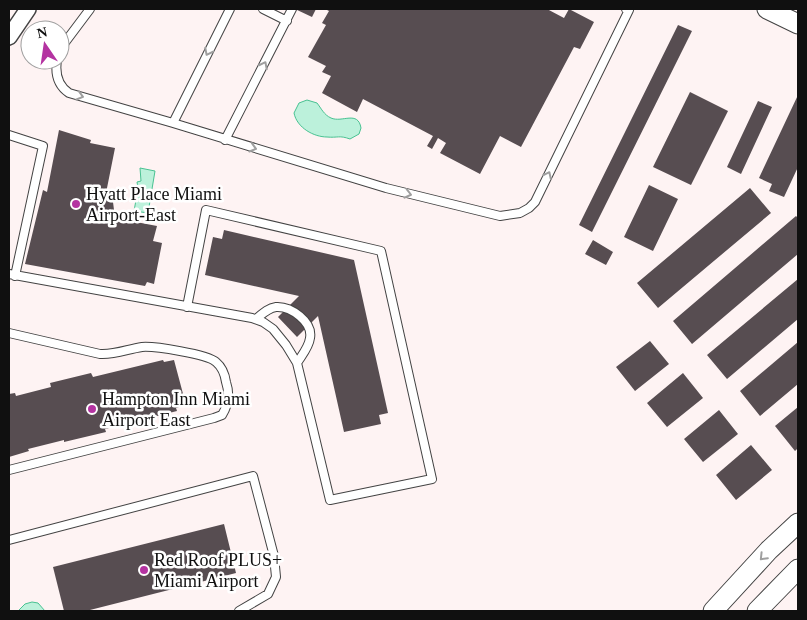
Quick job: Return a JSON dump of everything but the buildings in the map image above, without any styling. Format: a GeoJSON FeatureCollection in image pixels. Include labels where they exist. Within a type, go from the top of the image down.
{"type":"FeatureCollection","features":[{"type":"Feature","properties":{"kind":"street"},"geometry":{"type":"LineString","coordinates":[[9,37],[28,9]]}},
{"type":"Feature","properties":{"kind":"street"},"geometry":{"type":"LineString","coordinates":[[768,9],[798,24]]}},
{"type":"Feature","properties":{"kind":"street"},"geometry":{"type":"LineString","coordinates":[[713,611],[762,557],[798,523]]}},
{"type":"Feature","properties":{"kind":"street"},"geometry":{"type":"LineString","coordinates":[[757,611],[798,569]]}},
{"type":"Feature","properties":{"kind":"lane"},"geometry":{"type":"LineString","coordinates":[[70,35],[90,9]]}},
{"type":"Feature","properties":{"kind":"lane"},"geometry":{"type":"LineString","coordinates":[[173,123],[230,9]]}},
{"type":"Feature","properties":{"kind":"lane"},"geometry":{"type":"LineString","coordinates":[[263,9],[287,21]]}},
{"type":"Feature","properties":{"kind":"lane"},"geometry":{"type":"LineString","coordinates":[[225,140],[292,9]]}},
{"type":"Feature","properties":{"kind":"lane"},"geometry":{"type":"LineString","coordinates":[[56,70],[58,81],[63,89],[69,92],[386,188],[500,216],[520,212],[535,202],[628,9]]}},
{"type":"Feature","properties":{"kind":"lane"},"geometry":{"type":"LineString","coordinates":[[9,135],[43,146],[12,275],[187,307],[256,319],[263,322],[273,329],[286,344],[297,363],[330,500],[432,479],[381,250],[206,210],[187,307]]}},
{"type":"Feature","properties":{"kind":"lane"},"geometry":{"type":"LineString","coordinates":[[256,319],[266,310],[274,307],[287,309],[304,321],[310,329],[311,337],[308,346],[297,363]]}},
{"type":"Feature","properties":{"kind":"lane"},"geometry":{"type":"LineString","coordinates":[[9,333],[100,354],[149,347],[203,356],[217,363],[222,369],[229,400],[222,415],[214,418],[9,470]]}},
{"type":"Feature","properties":{"kind":"lane"},"geometry":{"type":"LineString","coordinates":[[9,540],[253,476],[274,556],[276,577],[268,594],[239,611]]}},
{"type":"Feature","properties":{"kind":"shaded area"},"geometry":{"type":"Polygon","coordinates":[[[307,100],[317,103],[331,118],[353,118],[357,120],[361,128],[359,134],[350,139],[322,137],[307,131],[299,123],[294,113],[299,103],[307,100]]]}},
{"type":"Feature","properties":{"kind":"shaded area"},"geometry":{"type":"Polygon","coordinates":[[[140,168],[155,171],[148,213],[134,211],[136,200],[133,189],[138,188],[137,182],[141,181],[140,168]]]}},
{"type":"Feature","properties":{"kind":"shaded area"},"geometry":{"type":"Polygon","coordinates":[[[38,603],[45,611],[18,611],[25,604],[38,603]]]}},
{"type":"Feature","properties":{"kind":"place","name":"Hyatt Place Miami Airport-East"},"geometry":{"type":"Point","coordinates":[76,204]}},
{"type":"Feature","properties":{"kind":"place","name":"Hampton Inn Miami Airport East"},"geometry":{"type":"Point","coordinates":[92,409]}},
{"type":"Feature","properties":{"kind":"place","name":"Red Roof PLUS+ Miami Airport"},"geometry":{"type":"Point","coordinates":[144,570]}}]}
